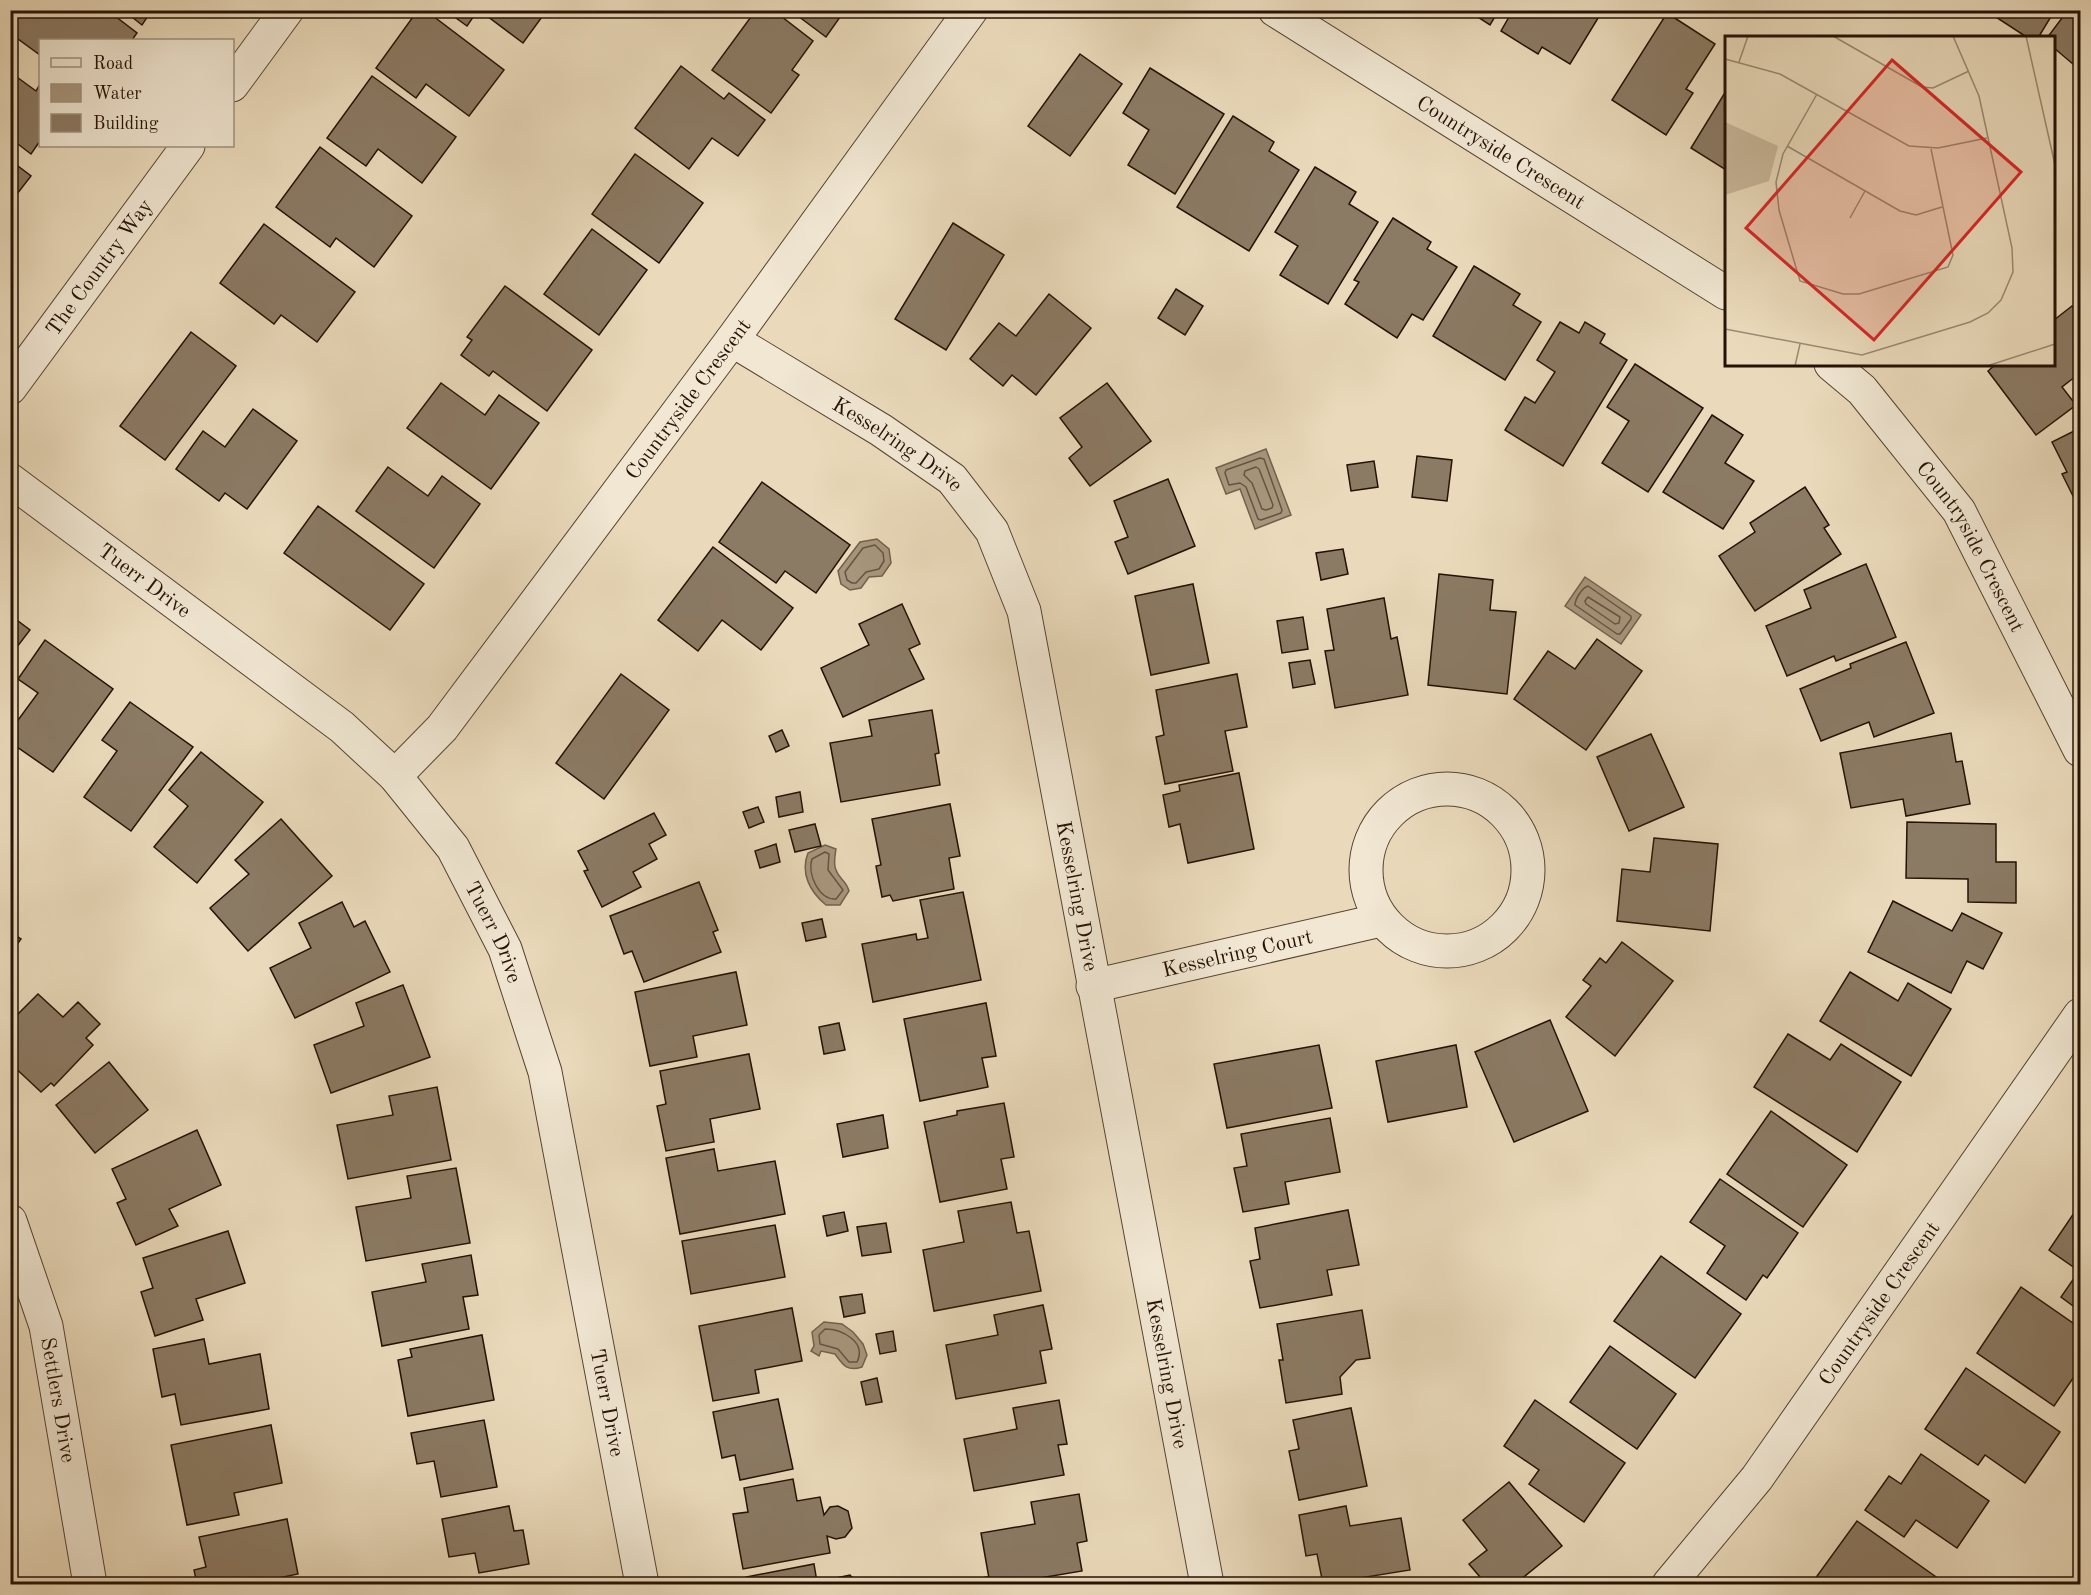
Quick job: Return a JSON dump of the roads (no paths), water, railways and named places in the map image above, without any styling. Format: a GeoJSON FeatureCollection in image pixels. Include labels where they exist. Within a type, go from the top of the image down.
{"type":"FeatureCollection","features":[{"type":"Feature","properties":{"kind":"street"},"geometry":{"type":"LineString","coordinates":[[234,82],[287,10]]}},
{"type":"Feature","properties":{"kind":"street","name":"Countryside Crescent"},"geometry":{"type":"LineString","coordinates":[[395,776],[442,728],[732,340],[971,10]]}},
{"type":"Feature","properties":{"kind":"street","name":"Countryside Crescent"},"geometry":{"type":"LineString","coordinates":[[1275,10],[1725,292]]}},
{"type":"Feature","properties":{"kind":"street","name":"The Country Way"},"geometry":{"type":"LineString","coordinates":[[10,388],[187,147]]}},
{"type":"Feature","properties":{"kind":"street","name":"Kesselring Drive"},"geometry":{"type":"LineString","coordinates":[[732,340],[881,430],[952,479],[992,531],[1023,611],[1207,1584]]}},
{"type":"Feature","properties":{"kind":"street","name":"Countryside Crescent"},"geometry":{"type":"LineString","coordinates":[[1833,366],[1862,390],[1959,511],[2080,750]]}},
{"type":"Feature","properties":{"kind":"street","name":"Tuerr Drive"},"geometry":{"type":"LineString","coordinates":[[10,480],[342,727],[395,776],[453,848],[504,949],[545,1072],[642,1584]]}},
{"type":"Feature","properties":{"kind":"street"},"geometry":{"type":"LineString","coordinates":[[1458,789],[1484,797],[1506,813],[1521,835],[1529,861],[1527,888],[1518,912],[1500,933],[1477,946],[1451,952],[1424,948],[1400,936],[1382,920],[1369,893],[1366,866],[1372,840],[1385,817],[1406,799],[1431,790],[1458,789]]}},
{"type":"Feature","properties":{"kind":"street","name":"Kesselring Court"},"geometry":{"type":"LineString","coordinates":[[1093,986],[1382,920]]}},
{"type":"Feature","properties":{"kind":"street","name":"Countryside Crescent"},"geometry":{"type":"LineString","coordinates":[[1669,1584],[1757,1478],[2080,1016]]}},
{"type":"Feature","properties":{"kind":"street","name":"Settlers Drive"},"geometry":{"type":"LineString","coordinates":[[10,1221],[46,1326],[90,1584]]}},
{"type":"Feature","properties":{"kind":"water"},"geometry":{"type":"Polygon","coordinates":[[[1266,449],[1291,515],[1255,529],[1240,489],[1226,494],[1216,468],[1266,449]]]}},
{"type":"Feature","properties":{"kind":"water"},"geometry":{"type":"Polygon","coordinates":[[[877,539],[889,549],[891,563],[882,576],[869,577],[861,588],[850,590],[841,584],[838,571],[860,542],[877,539]]]}},
{"type":"Feature","properties":{"kind":"water"},"geometry":{"type":"Polygon","coordinates":[[[1585,577],[1641,615],[1621,644],[1565,606],[1585,577]]]}},
{"type":"Feature","properties":{"kind":"water"},"geometry":{"type":"Polygon","coordinates":[[[825,845],[836,849],[835,868],[849,891],[840,905],[826,905],[811,888],[806,875],[808,853],[825,845]]]}},
{"type":"Feature","properties":{"kind":"water"},"geometry":{"type":"Polygon","coordinates":[[[824,1322],[842,1324],[853,1332],[863,1344],[867,1355],[862,1367],[849,1368],[835,1354],[821,1351],[819,1356],[811,1351],[814,1346],[812,1332],[824,1322]]]}}]}
